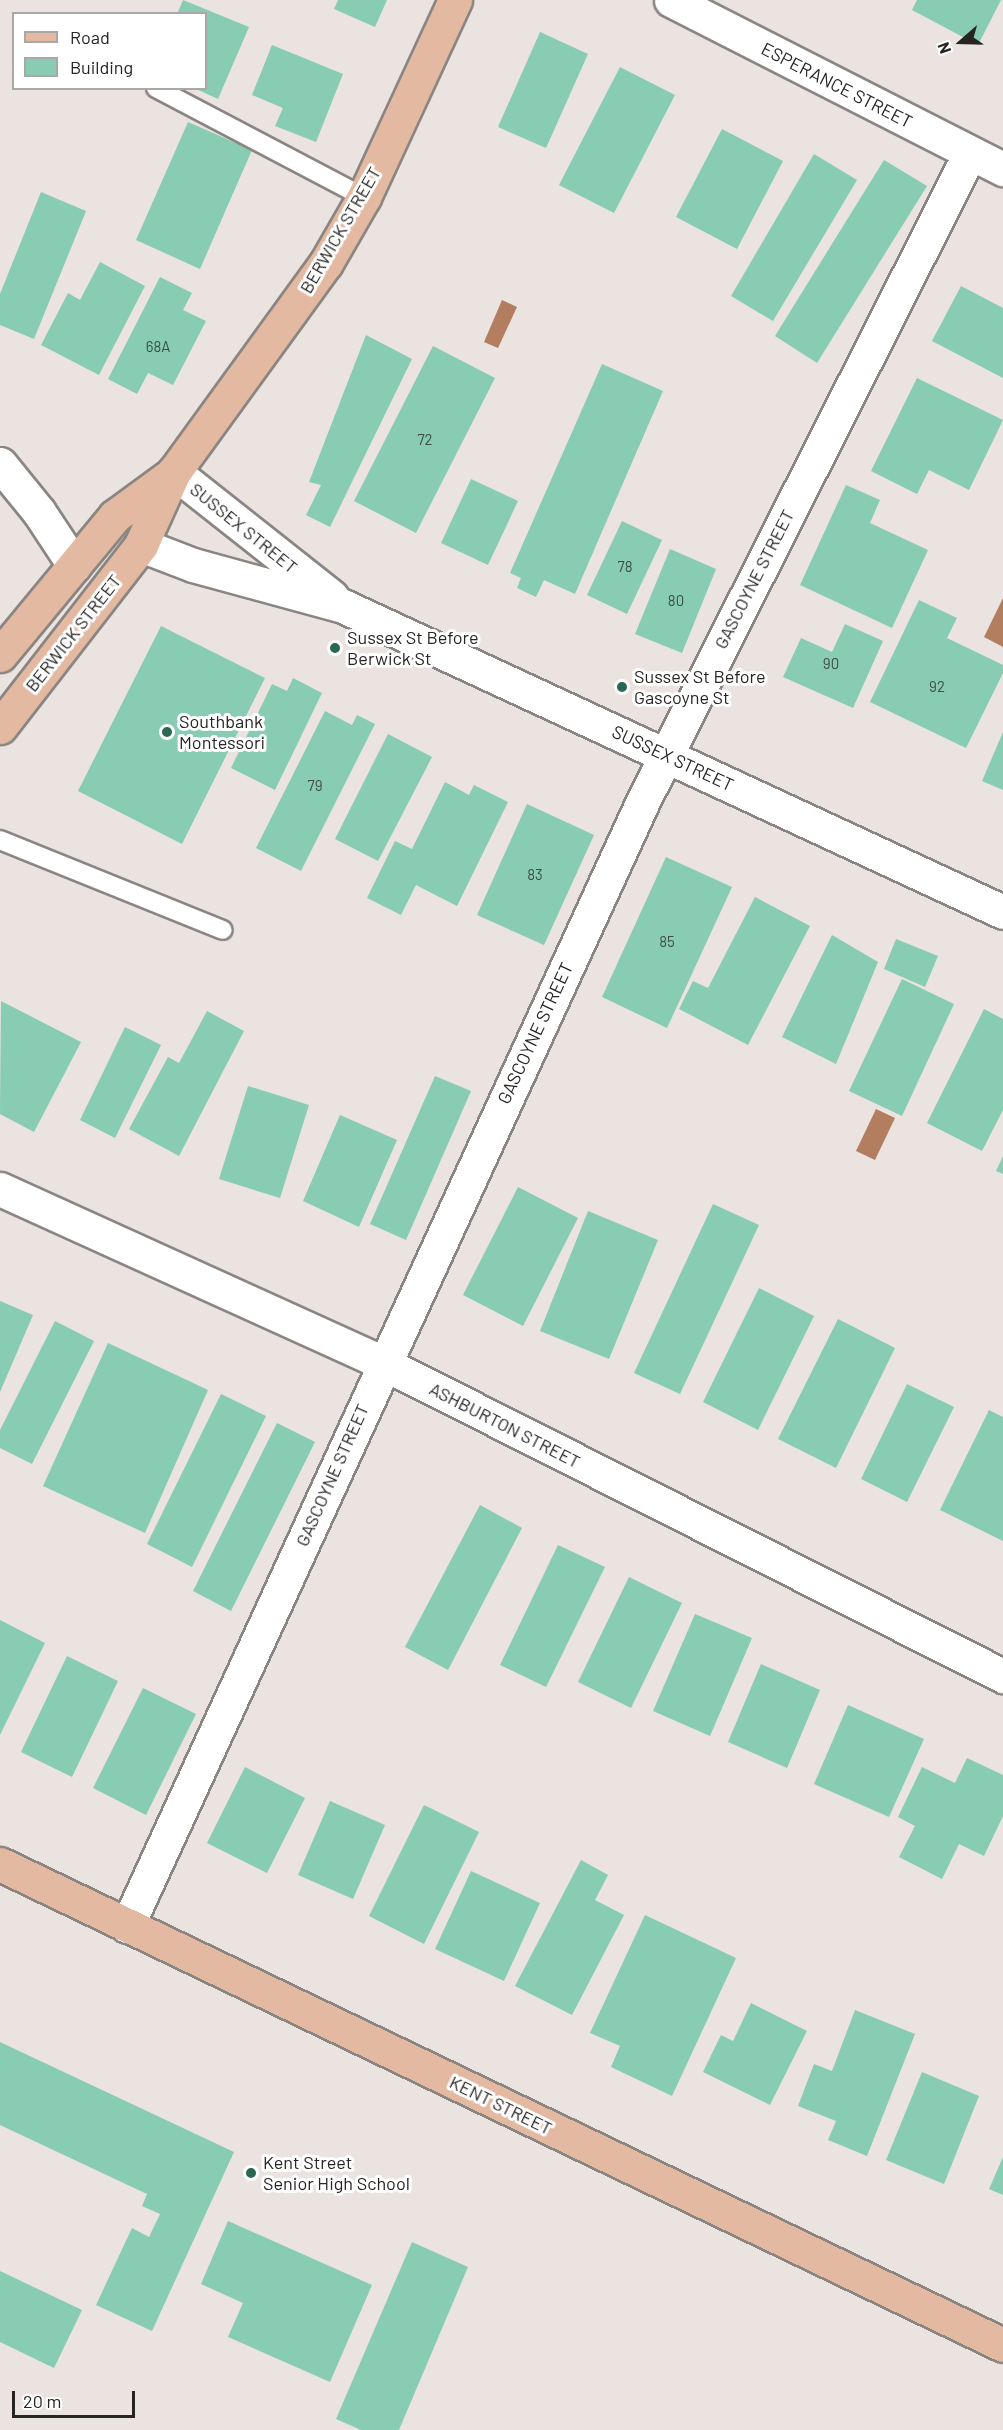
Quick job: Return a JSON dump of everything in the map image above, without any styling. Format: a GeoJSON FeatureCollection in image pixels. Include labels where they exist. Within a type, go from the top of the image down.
{"type":"FeatureCollection","features":[{"type":"Feature","properties":{"kind":"main road","name":"BERWICK STREET"},"geometry":{"type":"LineString","coordinates":[[0,727],[141,545],[174,472],[326,263],[364,197],[454,0]]}},
{"type":"Feature","properties":{"kind":"main road","name":"BERWICK STREET"},"geometry":{"type":"LineString","coordinates":[[0,655],[115,516],[174,472]]}},
{"type":"Feature","properties":{"kind":"main road","name":"KENT STREET"},"geometry":{"type":"LineString","coordinates":[[0,1864],[1003,2345]]}},
{"type":"Feature","properties":{"kind":"street","name":"ESPERANCE STREET"},"geometry":{"type":"LineString","coordinates":[[671,0],[1003,169]]}},
{"type":"Feature","properties":{"kind":"street","name":"GASCOYNE STREET"},"geometry":{"type":"LineString","coordinates":[[127,1926],[383,1363],[666,755],[970,153]]}},
{"type":"Feature","properties":{"kind":"street"},"geometry":{"type":"LineString","coordinates":[[6,470],[74,565]]}},
{"type":"Feature","properties":{"kind":"street","name":"SUSSEX STREET"},"geometry":{"type":"LineString","coordinates":[[174,472],[343,606]]}},
{"type":"Feature","properties":{"kind":"street","name":"SUSSEX STREET"},"geometry":{"type":"LineString","coordinates":[[141,545],[193,565],[343,606],[1003,912]]}},
{"type":"Feature","properties":{"kind":"street","name":"ASHBURTON STREET"},"geometry":{"type":"LineString","coordinates":[[0,1189],[383,1363],[1003,1676]]}},
{"type":"Feature","properties":{"kind":"lane"},"geometry":{"type":"LineString","coordinates":[[160,90],[364,197]]}},
{"type":"Feature","properties":{"kind":"lane"},"geometry":{"type":"LineString","coordinates":[[0,840],[223,930]]}},
{"type":"Feature","properties":{"kind":"shaded area"},"geometry":{"type":"Polygon","coordinates":[[[502,300],[517,307],[498,348],[484,342],[502,300]]]}},
{"type":"Feature","properties":{"kind":"shaded area"},"geometry":{"type":"Polygon","coordinates":[[[1003,598],[1003,647],[984,637],[1003,598]]]}},
{"type":"Feature","properties":{"kind":"shaded area"},"geometry":{"type":"Polygon","coordinates":[[[876,1109],[895,1118],[875,1160],[856,1151],[876,1109]]]}},
{"type":"Feature","properties":{"kind":"building"},"geometry":{"type":"Polygon","coordinates":[[[183,0],[249,27],[218,99],[198,90],[207,90],[207,12],[178,12],[183,0]]]}},
{"type":"Feature","properties":{"kind":"building"},"geometry":{"type":"Polygon","coordinates":[[[338,0],[387,0],[375,27],[334,9],[338,0]]]}},
{"type":"Feature","properties":{"kind":"building"},"geometry":{"type":"Polygon","coordinates":[[[917,0],[1001,0],[978,45],[912,10],[917,0]]]}},
{"type":"Feature","properties":{"kind":"building"},"geometry":{"type":"Polygon","coordinates":[[[540,32],[588,54],[546,148],[498,127],[540,32]]]}},
{"type":"Feature","properties":{"kind":"building"},"geometry":{"type":"Polygon","coordinates":[[[272,45],[343,74],[316,142],[275,126],[283,108],[252,95],[272,45]]]}},
{"type":"Feature","properties":{"kind":"building"},"geometry":{"type":"Polygon","coordinates":[[[620,67],[675,95],[614,213],[559,185],[620,67]]]}},
{"type":"Feature","properties":{"kind":"building"},"geometry":{"type":"Polygon","coordinates":[[[188,122],[252,150],[200,269],[136,240],[188,122]]]}},
{"type":"Feature","properties":{"kind":"building"},"geometry":{"type":"Polygon","coordinates":[[[722,129],[783,161],[737,249],[676,217],[722,129]]]}},
{"type":"Feature","properties":{"kind":"building"},"geometry":{"type":"Polygon","coordinates":[[[814,154],[857,180],[773,321],[731,296],[814,154]]]}},
{"type":"Feature","properties":{"kind":"building"},"geometry":{"type":"Polygon","coordinates":[[[884,160],[927,186],[817,363],[775,336],[884,160]]]}},
{"type":"Feature","properties":{"kind":"building"},"geometry":{"type":"Polygon","coordinates":[[[41,192],[86,211],[34,339],[0,325],[0,294],[41,192]]]}},
{"type":"Feature","properties":{"kind":"building"},"geometry":{"type":"Polygon","coordinates":[[[100,262],[145,286],[99,375],[41,345],[68,293],[80,300],[100,262]]]}},
{"type":"Feature","properties":{"kind":"building"},"geometry":{"type":"Polygon","coordinates":[[[160,277],[192,293],[183,310],[206,321],[173,385],[148,373],[137,394],[108,379],[160,277]]]}},
{"type":"Feature","properties":{"kind":"building"},"geometry":{"type":"Polygon","coordinates":[[[961,286],[1003,308],[1003,378],[932,341],[961,286]]]}},
{"type":"Feature","properties":{"kind":"building"},"geometry":{"type":"Polygon","coordinates":[[[366,335],[412,359],[330,527],[306,515],[321,485],[309,482],[366,335]]]}},
{"type":"Feature","properties":{"kind":"building"},"geometry":{"type":"Polygon","coordinates":[[[433,346],[495,378],[416,533],[354,501],[433,346]]]}},
{"type":"Feature","properties":{"kind":"building"},"geometry":{"type":"Polygon","coordinates":[[[602,364],[663,391],[575,594],[544,580],[536,597],[517,588],[521,578],[510,573],[602,364]]]}},
{"type":"Feature","properties":{"kind":"building"},"geometry":{"type":"Polygon","coordinates":[[[917,378],[1003,420],[969,490],[929,470],[917,494],[871,471],[917,378]]]}},
{"type":"Feature","properties":{"kind":"building"},"geometry":{"type":"Polygon","coordinates":[[[471,479],[518,501],[488,565],[441,543],[471,479]]]}},
{"type":"Feature","properties":{"kind":"building"},"geometry":{"type":"Polygon","coordinates":[[[846,485],[880,500],[870,523],[928,550],[892,628],[800,585],[846,485]]]}},
{"type":"Feature","properties":{"kind":"building"},"geometry":{"type":"Polygon","coordinates":[[[622,521],[662,540],[627,614],[587,595],[622,521]]]}},
{"type":"Feature","properties":{"kind":"building"},"geometry":{"type":"Polygon","coordinates":[[[670,549],[716,569],[682,653],[635,634],[670,549]]]}},
{"type":"Feature","properties":{"kind":"building"},"geometry":{"type":"Polygon","coordinates":[[[919,600],[957,618],[947,638],[1003,665],[1003,673],[966,748],[870,702],[919,600]]]}},
{"type":"Feature","properties":{"kind":"building"},"geometry":{"type":"Polygon","coordinates":[[[845,624],[883,641],[853,708],[783,677],[801,638],[832,652],[845,624]]]}},
{"type":"Feature","properties":{"kind":"building"},"geometry":{"type":"Polygon","coordinates":[[[161,626],[265,678],[182,844],[78,791],[161,626]]]}},
{"type":"Feature","properties":{"kind":"building"},"geometry":{"type":"Polygon","coordinates":[[[293,678],[322,693],[275,790],[231,768],[272,684],[287,691],[293,678]]]}},
{"type":"Feature","properties":{"kind":"building"},"geometry":{"type":"Polygon","coordinates":[[[325,711],[352,725],[357,715],[375,724],[301,871],[256,848],[325,711]]]}},
{"type":"Feature","properties":{"kind":"building"},"geometry":{"type":"Polygon","coordinates":[[[1003,732],[1003,790],[982,781],[1003,732]]]}},
{"type":"Feature","properties":{"kind":"building"},"geometry":{"type":"Polygon","coordinates":[[[388,734],[432,757],[378,861],[335,839],[388,734]]]}},
{"type":"Feature","properties":{"kind":"building"},"geometry":{"type":"Polygon","coordinates":[[[445,782],[469,795],[474,785],[508,802],[457,906],[416,885],[401,915],[367,898],[395,841],[412,849],[445,782]]]}},
{"type":"Feature","properties":{"kind":"building"},"geometry":{"type":"Polygon","coordinates":[[[527,804],[594,835],[544,945],[477,915],[527,804]]]}},
{"type":"Feature","properties":{"kind":"building"},"geometry":{"type":"Polygon","coordinates":[[[666,857],[732,887],[667,1028],[602,997],[666,857]]]}},
{"type":"Feature","properties":{"kind":"building"},"geometry":{"type":"Polygon","coordinates":[[[755,897],[810,926],[748,1045],[679,1009],[693,981],[708,988],[755,897]]]}},
{"type":"Feature","properties":{"kind":"building"},"geometry":{"type":"Polygon","coordinates":[[[832,935],[878,962],[836,1064],[782,1037],[832,935]]]}},
{"type":"Feature","properties":{"kind":"building"},"geometry":{"type":"Polygon","coordinates":[[[896,939],[938,956],[925,987],[884,969],[896,939]]]}},
{"type":"Feature","properties":{"kind":"building"},"geometry":{"type":"Polygon","coordinates":[[[902,979],[954,1004],[902,1116],[849,1091],[902,979]]]}},
{"type":"Feature","properties":{"kind":"building"},"geometry":{"type":"Polygon","coordinates":[[[1,1001],[81,1042],[34,1132],[0,1114],[1,1001]]]}},
{"type":"Feature","properties":{"kind":"building"},"geometry":{"type":"Polygon","coordinates":[[[984,1009],[1003,1019],[1003,1110],[982,1151],[927,1123],[984,1009]]]}},
{"type":"Feature","properties":{"kind":"building"},"geometry":{"type":"Polygon","coordinates":[[[207,1011],[244,1031],[179,1156],[129,1129],[168,1057],[179,1063],[207,1011]]]}},
{"type":"Feature","properties":{"kind":"building"},"geometry":{"type":"Polygon","coordinates":[[[125,1027],[161,1045],[115,1138],[80,1120],[125,1027]]]}},
{"type":"Feature","properties":{"kind":"building"},"geometry":{"type":"Polygon","coordinates":[[[435,1076],[471,1091],[406,1240],[370,1224],[435,1076]]]}},
{"type":"Feature","properties":{"kind":"building"},"geometry":{"type":"Polygon","coordinates":[[[248,1086],[309,1105],[280,1198],[219,1179],[248,1086]]]}},
{"type":"Feature","properties":{"kind":"building"},"geometry":{"type":"Polygon","coordinates":[[[340,1115],[397,1140],[359,1227],[303,1201],[340,1115]]]}},
{"type":"Feature","properties":{"kind":"building"},"geometry":{"type":"Polygon","coordinates":[[[1003,1156],[1003,1174],[996,1171],[1003,1156]]]}},
{"type":"Feature","properties":{"kind":"building"},"geometry":{"type":"Polygon","coordinates":[[[518,1187],[578,1218],[523,1326],[463,1295],[518,1187]]]}},
{"type":"Feature","properties":{"kind":"building"},"geometry":{"type":"Polygon","coordinates":[[[713,1204],[759,1225],[680,1394],[634,1373],[713,1204]]]}},
{"type":"Feature","properties":{"kind":"building"},"geometry":{"type":"Polygon","coordinates":[[[588,1211],[658,1240],[609,1359],[540,1331],[588,1211]]]}},
{"type":"Feature","properties":{"kind":"building"},"geometry":{"type":"Polygon","coordinates":[[[759,1288],[814,1316],[758,1430],[703,1402],[759,1288]]]}},
{"type":"Feature","properties":{"kind":"building"},"geometry":{"type":"Polygon","coordinates":[[[0,1301],[33,1315],[0,1392],[0,1301]]]}},
{"type":"Feature","properties":{"kind":"building"},"geometry":{"type":"Polygon","coordinates":[[[838,1319],[895,1348],[836,1468],[778,1439],[838,1319]]]}},
{"type":"Feature","properties":{"kind":"building"},"geometry":{"type":"Polygon","coordinates":[[[55,1321],[94,1341],[32,1464],[0,1448],[0,1430],[55,1321]]]}},
{"type":"Feature","properties":{"kind":"building"},"geometry":{"type":"Polygon","coordinates":[[[108,1343],[208,1390],[145,1533],[43,1486],[108,1343]]]}},
{"type":"Feature","properties":{"kind":"building"},"geometry":{"type":"Polygon","coordinates":[[[907,1384],[954,1407],[907,1502],[861,1479],[907,1384]]]}},
{"type":"Feature","properties":{"kind":"building"},"geometry":{"type":"Polygon","coordinates":[[[221,1394],[266,1416],[192,1567],[147,1544],[221,1394]]]}},
{"type":"Feature","properties":{"kind":"building"},"geometry":{"type":"Polygon","coordinates":[[[989,1410],[1003,1417],[1003,1541],[940,1510],[989,1410]]]}},
{"type":"Feature","properties":{"kind":"building"},"geometry":{"type":"Polygon","coordinates":[[[277,1423],[315,1442],[231,1611],[193,1591],[277,1423]]]}},
{"type":"Feature","properties":{"kind":"building"},"geometry":{"type":"Polygon","coordinates":[[[480,1505],[522,1528],[448,1670],[405,1647],[480,1505]]]}},
{"type":"Feature","properties":{"kind":"building"},"geometry":{"type":"Polygon","coordinates":[[[558,1545],[605,1567],[546,1687],[500,1665],[558,1545]]]}},
{"type":"Feature","properties":{"kind":"building"},"geometry":{"type":"Polygon","coordinates":[[[629,1577],[682,1603],[631,1708],[578,1682],[629,1577]]]}},
{"type":"Feature","properties":{"kind":"building"},"geometry":{"type":"Polygon","coordinates":[[[695,1614],[752,1638],[710,1736],[653,1711],[695,1614]]]}},
{"type":"Feature","properties":{"kind":"building"},"geometry":{"type":"Polygon","coordinates":[[[0,1620],[45,1643],[0,1735],[0,1620]]]}},
{"type":"Feature","properties":{"kind":"building"},"geometry":{"type":"Polygon","coordinates":[[[67,1656],[118,1681],[72,1777],[21,1752],[67,1656]]]}},
{"type":"Feature","properties":{"kind":"building"},"geometry":{"type":"Polygon","coordinates":[[[761,1664],[820,1690],[787,1768],[728,1742],[761,1664]]]}},
{"type":"Feature","properties":{"kind":"building"},"geometry":{"type":"Polygon","coordinates":[[[143,1688],[196,1714],[146,1815],[93,1788],[143,1688]]]}},
{"type":"Feature","properties":{"kind":"building"},"geometry":{"type":"Polygon","coordinates":[[[848,1705],[924,1739],[889,1817],[814,1784],[848,1705]]]}},
{"type":"Feature","properties":{"kind":"building"},"geometry":{"type":"Polygon","coordinates":[[[967,1758],[1003,1775],[1003,1816],[984,1856],[959,1844],[942,1879],[899,1857],[915,1826],[898,1817],[922,1767],[955,1783],[967,1758]]]}},
{"type":"Feature","properties":{"kind":"building"},"geometry":{"type":"Polygon","coordinates":[[[245,1767],[305,1798],[267,1873],[207,1843],[245,1767]]]}},
{"type":"Feature","properties":{"kind":"building"},"geometry":{"type":"Polygon","coordinates":[[[330,1801],[385,1825],[353,1899],[298,1875],[330,1801]]]}},
{"type":"Feature","properties":{"kind":"building"},"geometry":{"type":"Polygon","coordinates":[[[424,1805],[479,1832],[424,1944],[369,1916],[424,1805]]]}},
{"type":"Feature","properties":{"kind":"building"},"geometry":{"type":"Polygon","coordinates":[[[581,1860],[608,1875],[595,1900],[624,1915],[572,2015],[515,1986],[581,1860]]]}},
{"type":"Feature","properties":{"kind":"building"},"geometry":{"type":"Polygon","coordinates":[[[471,1871],[540,1903],[504,1981],[435,1949],[471,1871]]]}},
{"type":"Feature","properties":{"kind":"building"},"geometry":{"type":"Polygon","coordinates":[[[645,1915],[736,1958],[672,2096],[611,2067],[620,2046],[590,2033],[645,1915]]]}},
{"type":"Feature","properties":{"kind":"building"},"geometry":{"type":"Polygon","coordinates":[[[751,2003],[807,2031],[770,2105],[703,2072],[721,2035],[733,2041],[751,2003]]]}},
{"type":"Feature","properties":{"kind":"building"},"geometry":{"type":"Polygon","coordinates":[[[855,2010],[915,2034],[867,2156],[828,2140],[836,2121],[798,2106],[814,2064],[832,2071],[855,2010]]]}},
{"type":"Feature","properties":{"kind":"building"},"geometry":{"type":"Polygon","coordinates":[[[0,2042],[234,2152],[152,2331],[96,2305],[132,2228],[149,2237],[160,2214],[142,2206],[147,2194],[0,2125],[0,2042]]]}},
{"type":"Feature","properties":{"kind":"building"},"geometry":{"type":"Polygon","coordinates":[[[922,2072],[979,2096],[944,2184],[886,2160],[922,2072]]]}},
{"type":"Feature","properties":{"kind":"building"},"geometry":{"type":"Polygon","coordinates":[[[1003,2157],[1003,2195],[989,2189],[1003,2157]]]}},
{"type":"Feature","properties":{"kind":"building"},"geometry":{"type":"Polygon","coordinates":[[[228,2221],[372,2285],[330,2382],[228,2337],[243,2303],[201,2284],[228,2221]]]}},
{"type":"Feature","properties":{"kind":"building"},"geometry":{"type":"Polygon","coordinates":[[[412,2242],[468,2267],[399,2430],[361,2430],[336,2419],[412,2242]]]}},
{"type":"Feature","properties":{"kind":"building"},"geometry":{"type":"Polygon","coordinates":[[[0,2271],[82,2310],[54,2368],[0,2342],[0,2271]]]}},
{"type":"Feature","properties":{"kind":"place","name":"Sussex St Before Berwick St"},"geometry":{"type":"Point","coordinates":[335,648]}},
{"type":"Feature","properties":{"kind":"place","name":"Sussex St Before Gascoyne St"},"geometry":{"type":"Point","coordinates":[622,687]}},
{"type":"Feature","properties":{"kind":"place","name":"Southbank Montessori"},"geometry":{"type":"Point","coordinates":[167,732]}},
{"type":"Feature","properties":{"kind":"place","name":"Kent Street Senior High School"},"geometry":{"type":"Point","coordinates":[251,2173]}}]}
